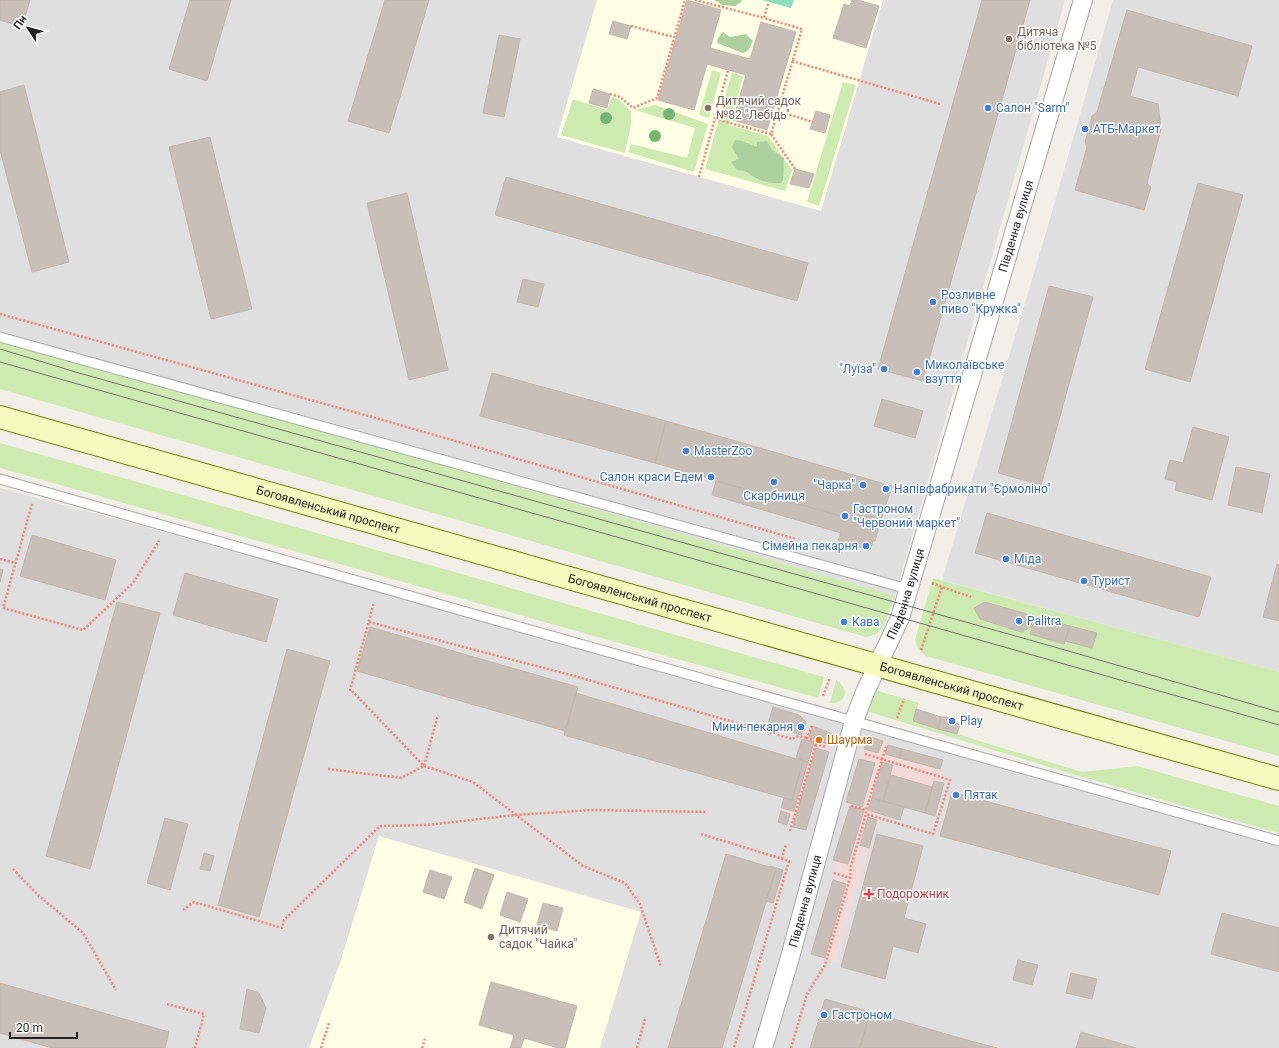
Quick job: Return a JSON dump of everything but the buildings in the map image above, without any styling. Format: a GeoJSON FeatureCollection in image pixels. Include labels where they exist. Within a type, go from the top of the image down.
{"type":"FeatureCollection","features":[{"type":"Feature","properties":{"kind":"main road","name":"Богоявленський проспект"},"geometry":{"type":"LineString","coordinates":[[0,416],[1279,779]]}},
{"type":"Feature","properties":{"kind":"street","name":"Південна вулиця"},"geometry":{"type":"LineString","coordinates":[[763,1048],[789,962],[854,721],[864,692],[878,666],[900,618],[1083,0]]}},
{"type":"Feature","properties":{"kind":"lane"},"geometry":{"type":"LineString","coordinates":[[0,337],[911,581]]}},
{"type":"Feature","properties":{"kind":"lane"},"geometry":{"type":"LineString","coordinates":[[0,479],[1279,841]]}},
{"type":"Feature","properties":{"kind":"path"},"geometry":{"type":"LineString","coordinates":[[610,94],[620,97],[633,108],[657,98],[685,0]]}},
{"type":"Feature","properties":{"kind":"path"},"geometry":{"type":"LineString","coordinates":[[695,0],[802,29],[771,134]]}},
{"type":"Feature","properties":{"kind":"path"},"geometry":{"type":"LineString","coordinates":[[764,18],[768,4]]}},
{"type":"Feature","properties":{"kind":"path"},"geometry":{"type":"LineString","coordinates":[[631,26],[674,37]]}},
{"type":"Feature","properties":{"kind":"path"},"geometry":{"type":"LineString","coordinates":[[792,61],[940,104]]}},
{"type":"Feature","properties":{"kind":"path"},"geometry":{"type":"LineString","coordinates":[[699,176],[728,70]]}},
{"type":"Feature","properties":{"kind":"path"},"geometry":{"type":"LineString","coordinates":[[784,73],[788,74]]}},
{"type":"Feature","properties":{"kind":"path"},"geometry":{"type":"LineString","coordinates":[[778,111],[813,122]]}},
{"type":"Feature","properties":{"kind":"path"},"geometry":{"type":"LineString","coordinates":[[715,119],[771,134],[795,169]]}},
{"type":"Feature","properties":{"kind":"path"},"geometry":{"type":"LineString","coordinates":[[0,314],[379,419],[802,541]]}},
{"type":"Feature","properties":{"kind":"path"},"geometry":{"type":"LineString","coordinates":[[36,490],[3,608],[83,630],[133,583],[168,527]]}},
{"type":"Feature","properties":{"kind":"path"},"geometry":{"type":"LineString","coordinates":[[0,559],[16,563]]}},
{"type":"Feature","properties":{"kind":"path"},"geometry":{"type":"LineString","coordinates":[[911,581],[942,588],[971,597]]}},
{"type":"Feature","properties":{"kind":"path"},"geometry":{"type":"LineString","coordinates":[[378,587],[351,691],[424,766],[472,782],[583,866],[626,883],[640,904],[661,967]]}},
{"type":"Feature","properties":{"kind":"path"},"geometry":{"type":"LineString","coordinates":[[921,650],[942,588]]}},
{"type":"Feature","properties":{"kind":"path"},"geometry":{"type":"LineString","coordinates":[[368,622],[578,677],[792,739],[799,736],[807,738],[815,741],[816,744],[832,749]]}},
{"type":"Feature","properties":{"kind":"path"},"geometry":{"type":"LineString","coordinates":[[822,700],[830,678]]}},
{"type":"Feature","properties":{"kind":"path"},"geometry":{"type":"LineString","coordinates":[[896,721],[904,699]]}},
{"type":"Feature","properties":{"kind":"path"},"geometry":{"type":"LineString","coordinates":[[328,769],[401,778],[424,766],[438,715]]}},
{"type":"Feature","properties":{"kind":"path"},"geometry":{"type":"LineString","coordinates":[[807,738],[812,724]]}},
{"type":"Feature","properties":{"kind":"path"},"geometry":{"type":"LineString","coordinates":[[790,831],[816,744]]}},
{"type":"Feature","properties":{"kind":"path"},"geometry":{"type":"LineString","coordinates":[[791,1048],[807,994],[825,965],[850,878],[851,866],[866,810],[887,746]]}},
{"type":"Feature","properties":{"kind":"path"},"geometry":{"type":"LineString","coordinates":[[860,753],[950,780],[933,834],[866,814]]}},
{"type":"Feature","properties":{"kind":"path"},"geometry":{"type":"LineString","coordinates":[[848,805],[866,810]]}},
{"type":"Feature","properties":{"kind":"path"},"geometry":{"type":"LineString","coordinates":[[183,910],[194,902],[282,928],[284,920],[380,826],[427,825],[515,814],[593,810],[707,812]]}},
{"type":"Feature","properties":{"kind":"path"},"geometry":{"type":"LineString","coordinates":[[701,834],[790,861],[734,1048]]}},
{"type":"Feature","properties":{"kind":"path"},"geometry":{"type":"LineString","coordinates":[[782,859],[786,844]]}},
{"type":"Feature","properties":{"kind":"path"},"geometry":{"type":"LineString","coordinates":[[13,869],[38,895],[83,933],[116,990]]}},
{"type":"Feature","properties":{"kind":"path"},"geometry":{"type":"LineString","coordinates":[[828,871],[850,878]]}},
{"type":"Feature","properties":{"kind":"path"},"geometry":{"type":"LineString","coordinates":[[167,1004],[204,1014],[196,1047]]}},
{"type":"Feature","properties":{"kind":"path"},"geometry":{"type":"LineString","coordinates":[[637,1048],[645,1019]]}},
{"type":"Feature","properties":{"kind":"path"},"geometry":{"type":"LineString","coordinates":[[321,1048],[329,1023]]}},
{"type":"Feature","properties":{"kind":"path"},"geometry":{"type":"LineString","coordinates":[[422,1048],[425,1039]]}},
{"type":"Feature","properties":{"kind":"shaded area"},"geometry":{"type":"Polygon","coordinates":[[[0,0],[1065,0],[895,596],[0,337],[0,0]]]}},
{"type":"Feature","properties":{"kind":"shaded area","name":"Дитячий садок №82 \"Лебідь\""},"geometry":{"type":"Polygon","coordinates":[[[597,0],[883,0],[821,211],[557,137],[597,0]]]}},
{"type":"Feature","properties":{"kind":"shaded area"},"geometry":{"type":"Polygon","coordinates":[[[1113,0],[1279,0],[1279,672],[942,580],[1045,236],[1113,0]]]}},
{"type":"Feature","properties":{"kind":"shaded area"},"geometry":{"type":"Polygon","coordinates":[[[0,488],[853,717],[754,1048],[0,1048],[0,488]]]}},
{"type":"Feature","properties":{"kind":"shaded area"},"geometry":{"type":"Polygon","coordinates":[[[865,721],[1279,845],[1279,1048],[770,1048],[865,721]]]}},
{"type":"Feature","properties":{"kind":"shaded area"},"geometry":{"type":"Polygon","coordinates":[[[813,726],[833,734],[806,830],[778,822],[784,798],[792,800],[803,761],[796,758],[803,735],[809,737],[813,726]]]}},
{"type":"Feature","properties":{"kind":"shaded area"},"geometry":{"type":"Polygon","coordinates":[[[868,736],[883,741],[888,745],[943,760],[940,769],[944,783],[935,816],[904,807],[900,820],[880,814],[836,962],[811,954],[833,880],[833,860],[850,806],[846,802],[859,759],[868,736]]]}},
{"type":"Feature","properties":{"kind":"shaded area","name":"Дитячий садок \"Чайка\""},"geometry":{"type":"Polygon","coordinates":[[[379,836],[641,912],[600,1048],[309,1048],[340,963],[379,836]]]}},
{"type":"Feature","properties":{"kind":"green space"},"geometry":{"type":"Polygon","coordinates":[[[714,0],[742,0],[735,6],[723,5],[714,0]]]}},
{"type":"Feature","properties":{"kind":"green space"},"geometry":{"type":"Polygon","coordinates":[[[762,0],[794,0],[791,8],[762,0]]]}},
{"type":"Feature","properties":{"kind":"green space"},"geometry":{"type":"Polygon","coordinates":[[[723,32],[730,37],[746,34],[753,41],[748,51],[743,53],[717,43],[718,38],[723,32]]]}},
{"type":"Feature","properties":{"kind":"green space"},"geometry":{"type":"Polygon","coordinates":[[[712,70],[721,73],[709,118],[699,115],[712,70]]]}},
{"type":"Feature","properties":{"kind":"green space"},"geometry":{"type":"Polygon","coordinates":[[[732,72],[743,77],[729,125],[768,136],[792,170],[785,191],[705,169],[732,72]]]}},
{"type":"Feature","properties":{"kind":"green space"},"geometry":{"type":"Polygon","coordinates":[[[843,82],[856,85],[819,206],[807,202],[843,82]]]}},
{"type":"Feature","properties":{"kind":"green space"},"geometry":{"type":"Polygon","coordinates":[[[612,97],[618,99],[631,111],[631,125],[625,153],[561,135],[573,99],[607,110],[612,97]]]}},
{"type":"Feature","properties":{"kind":"green space"},"geometry":{"type":"Polygon","coordinates":[[[655,105],[708,124],[694,172],[628,152],[631,144],[687,158],[695,128],[635,110],[655,105]]]}},
{"type":"Feature","properties":{"kind":"green space"},"geometry":{"type":"Polygon","coordinates":[[[735,140],[757,147],[757,142],[767,141],[772,150],[784,158],[784,174],[782,183],[771,183],[757,179],[746,172],[737,170],[731,162],[739,159],[732,147],[735,140]]]}},
{"type":"Feature","properties":{"kind":"green space"},"geometry":{"type":"Polygon","coordinates":[[[0,337],[895,596],[884,625],[877,634],[866,637],[0,389],[0,337]]]}},
{"type":"Feature","properties":{"kind":"green space"},"geometry":{"type":"Polygon","coordinates":[[[0,443],[824,677],[818,698],[0,468],[0,443]]]}},
{"type":"Feature","properties":{"kind":"green space"},"geometry":{"type":"Polygon","coordinates":[[[933,578],[1279,672],[1279,756],[926,656],[918,649],[915,640],[933,578]]]}},
{"type":"Feature","properties":{"kind":"green space"},"geometry":{"type":"Polygon","coordinates":[[[836,680],[843,687],[845,695],[840,701],[830,703],[836,680]]]}},
{"type":"Feature","properties":{"kind":"green space"},"geometry":{"type":"Polygon","coordinates":[[[878,691],[919,703],[913,721],[1082,772],[1137,766],[1279,806],[1279,833],[1082,777],[866,711],[874,694],[878,691]]]}},
{"type":"Feature","properties":{"kind":"tram line"},"geometry":{"type":"LineString","coordinates":[[0,349],[79,373],[1051,646],[1279,712]]}},
{"type":"Feature","properties":{"kind":"tram line"},"geometry":{"type":"LineString","coordinates":[[0,362],[1279,725]]}},
{"type":"Feature","properties":{"kind":"place","name":"Дитяча бібліотека №5"},"geometry":{"type":"Point","coordinates":[1009,39]}},
{"type":"Feature","properties":{"kind":"place","name":"Дитячий садок №82 \"Лебідь\""},"geometry":{"type":"Point","coordinates":[708,108]}},
{"type":"Feature","properties":{"kind":"place","name":"Салон \"Sarm\""},"geometry":{"type":"Point","coordinates":[988,108]}},
{"type":"Feature","properties":{"kind":"place","name":"АТБ-Маркет"},"geometry":{"type":"Point","coordinates":[1085,129]}},
{"type":"Feature","properties":{"kind":"place","name":"Розливне пиво \"Кружка\""},"geometry":{"type":"Point","coordinates":[933,302]}},
{"type":"Feature","properties":{"kind":"place","name":"\"Луїза\""},"geometry":{"type":"Point","coordinates":[884,369]}},
{"type":"Feature","properties":{"kind":"place","name":"Миколаївське взуття"},"geometry":{"type":"Point","coordinates":[917,372]}},
{"type":"Feature","properties":{"kind":"place","name":"MasterZoo"},"geometry":{"type":"Point","coordinates":[686,451]}},
{"type":"Feature","properties":{"kind":"place","name":"Салон краси Едем"},"geometry":{"type":"Point","coordinates":[711,477]}},
{"type":"Feature","properties":{"kind":"place","name":"Скарбниця"},"geometry":{"type":"Point","coordinates":[774,482]}},
{"type":"Feature","properties":{"kind":"place","name":"\"Чарка\""},"geometry":{"type":"Point","coordinates":[863,485]}},
{"type":"Feature","properties":{"kind":"place","name":"Напівфабрикати \"Єрмоліно\""},"geometry":{"type":"Point","coordinates":[886,489]}},
{"type":"Feature","properties":{"kind":"place","name":"Гастроном \"Червоний маркет\""},"geometry":{"type":"Point","coordinates":[845,516]}},
{"type":"Feature","properties":{"kind":"place","name":"Сімейна пекарня"},"geometry":{"type":"Point","coordinates":[866,546]}},
{"type":"Feature","properties":{"kind":"place","name":"Міда"},"geometry":{"type":"Point","coordinates":[1006,559]}},
{"type":"Feature","properties":{"kind":"place","name":"Турист"},"geometry":{"type":"Point","coordinates":[1084,581]}},
{"type":"Feature","properties":{"kind":"place","name":"Palitra"},"geometry":{"type":"Point","coordinates":[1019,621]}},
{"type":"Feature","properties":{"kind":"place","name":"Кава"},"geometry":{"type":"Point","coordinates":[844,622]}},
{"type":"Feature","properties":{"kind":"place","name":"Play"},"geometry":{"type":"Point","coordinates":[952,721]}},
{"type":"Feature","properties":{"kind":"place","name":"Мини-пекарня"},"geometry":{"type":"Point","coordinates":[801,727]}},
{"type":"Feature","properties":{"kind":"place","name":"Шаурма"},"geometry":{"type":"Point","coordinates":[819,740]}},
{"type":"Feature","properties":{"kind":"place","name":"Пятак"},"geometry":{"type":"Point","coordinates":[956,795]}},
{"type":"Feature","properties":{"kind":"place","name":"Подорожник"},"geometry":{"type":"Point","coordinates":[869,894]}},
{"type":"Feature","properties":{"kind":"place","name":"Дитячий садок \"Чайка\""},"geometry":{"type":"Point","coordinates":[491,937]}},
{"type":"Feature","properties":{"kind":"place","name":"Гастроном"},"geometry":{"type":"Point","coordinates":[824,1015]}}]}
